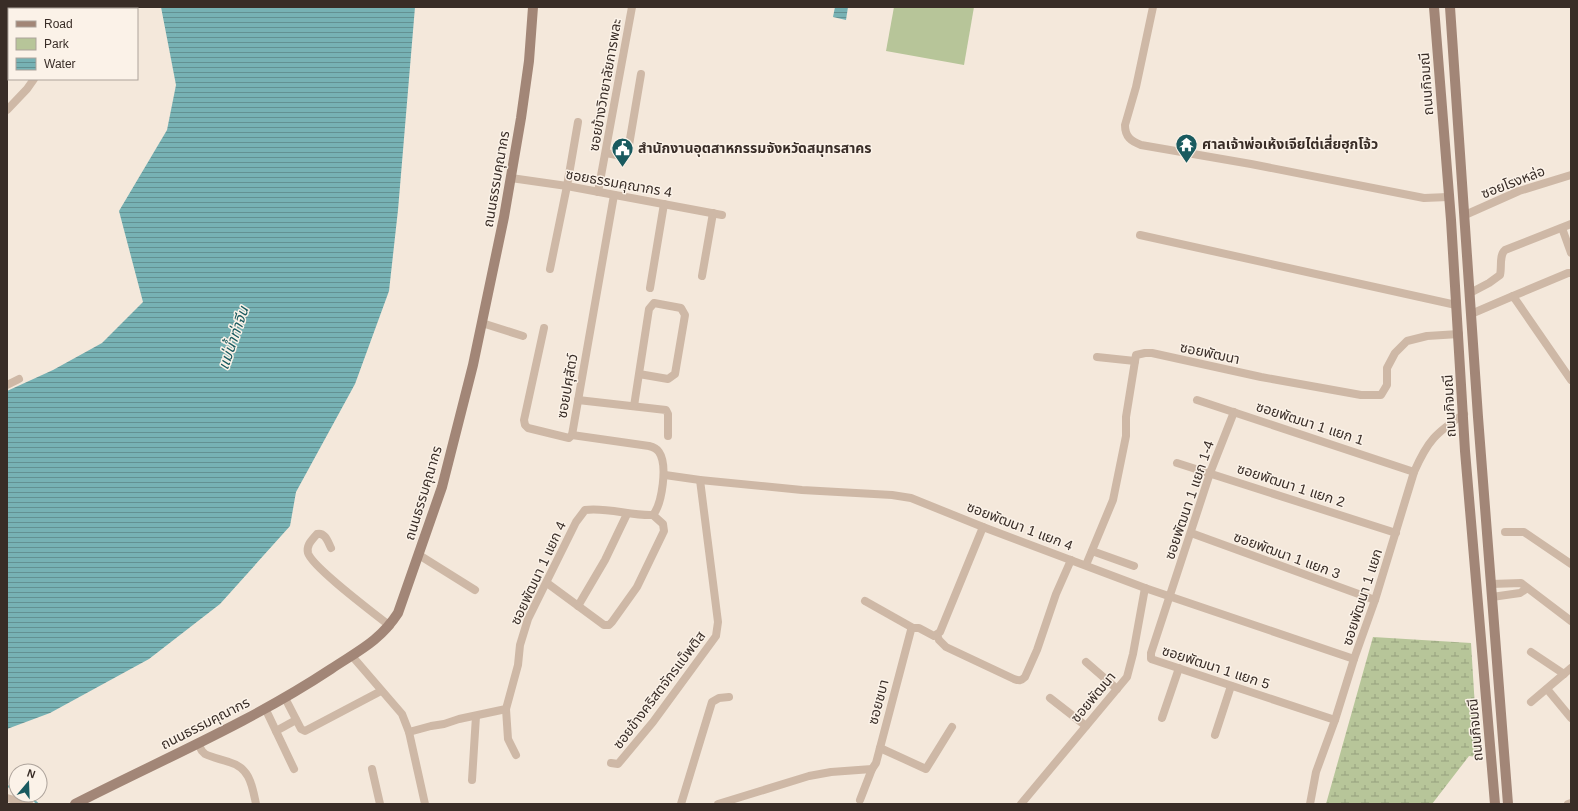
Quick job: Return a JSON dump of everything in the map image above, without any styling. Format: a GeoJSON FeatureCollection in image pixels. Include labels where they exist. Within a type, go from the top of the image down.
{"type":"FeatureCollection","features":[{"type":"Feature","properties":{"kind":"main road","name":"ถนนธรรมคุณากร"},"geometry":{"type":"LineString","coordinates":[[75,804],[198,744],[285,698],[352,656],[377,638],[390,626],[398,613],[442,487],[473,365],[511,178],[526,79],[533,7]]}},
{"type":"Feature","properties":{"kind":"main road","name":"ถนนกิจมณี"},"geometry":{"type":"LineString","coordinates":[[1434,7],[1459,334],[1466,451],[1495,804]]}},
{"type":"Feature","properties":{"kind":"main road","name":"ถนนกิจมณี"},"geometry":{"type":"LineString","coordinates":[[1450,7],[1471,314],[1508,804]]}},
{"type":"Feature","properties":{"kind":"street","name":"ซอยข้างวิทยาลัยการพละ"},"geometry":{"type":"LineString","coordinates":[[598,192],[632,7]]}},
{"type":"Feature","properties":{"kind":"street"},"geometry":{"type":"LineString","coordinates":[[1153,7],[1136,87],[1125,125],[1127,137],[1132,142],[1141,145],[1251,164],[1424,198],[1448,197]]}},
{"type":"Feature","properties":{"kind":"street"},"geometry":{"type":"LineString","coordinates":[[606,153],[622,156],[626,155],[628,151],[641,74]]}},
{"type":"Feature","properties":{"kind":"street"},"geometry":{"type":"LineString","coordinates":[[7,110],[33,80]]}},
{"type":"Feature","properties":{"kind":"street"},"geometry":{"type":"LineString","coordinates":[[550,268],[568,186],[578,122]]}},
{"type":"Feature","properties":{"kind":"street","name":"ซอยโรงหล่อ"},"geometry":{"type":"LineString","coordinates":[[1465,215],[1519,191],[1571,175]]}},
{"type":"Feature","properties":{"kind":"street","name":"ซอยธรรมคุณากร 4"},"geometry":{"type":"LineString","coordinates":[[511,178],[568,186],[722,215]]}},
{"type":"Feature","properties":{"kind":"street","name":"ซอยปศุสัตว์"},"geometry":{"type":"LineString","coordinates":[[544,328],[524,420],[525,425],[528,428],[569,438],[572,435],[614,195]]}},
{"type":"Feature","properties":{"kind":"street"},"geometry":{"type":"LineString","coordinates":[[650,288],[664,204]]}},
{"type":"Feature","properties":{"kind":"street"},"geometry":{"type":"LineString","coordinates":[[702,276],[713,213]]}},
{"type":"Feature","properties":{"kind":"street"},"geometry":{"type":"LineString","coordinates":[[1470,293],[1490,283],[1500,275],[1502,266],[1501,257],[1505,250],[1571,224]]}},
{"type":"Feature","properties":{"kind":"street"},"geometry":{"type":"LineString","coordinates":[[1562,228],[1571,253]]}},
{"type":"Feature","properties":{"kind":"street"},"geometry":{"type":"LineString","coordinates":[[1140,235],[1456,305]]}},
{"type":"Feature","properties":{"kind":"street"},"geometry":{"type":"LineString","coordinates":[[1471,314],[1571,273]]}},
{"type":"Feature","properties":{"kind":"street"},"geometry":{"type":"LineString","coordinates":[[1513,296],[1571,380]]}},
{"type":"Feature","properties":{"kind":"street"},"geometry":{"type":"LineString","coordinates":[[634,406],[639,374],[650,309],[654,303],[681,308],[685,315],[675,374],[668,379],[639,374]]}},
{"type":"Feature","properties":{"kind":"street"},"geometry":{"type":"LineString","coordinates":[[482,323],[523,336]]}},
{"type":"Feature","properties":{"kind":"street","name":"ซอยพัฒนา"},"geometry":{"type":"LineString","coordinates":[[1135,361],[1136,355],[1152,353],[1269,378],[1361,394],[1381,395],[1386,386],[1387,368],[1395,353],[1407,341],[1427,336],[1459,334]]}},
{"type":"Feature","properties":{"kind":"street"},"geometry":{"type":"LineString","coordinates":[[1086,565],[1113,500],[1126,436],[1126,418],[1135,361],[1097,357]]}},
{"type":"Feature","properties":{"kind":"street"},"geometry":{"type":"LineString","coordinates":[[7,385],[19,379]]}},
{"type":"Feature","properties":{"kind":"street"},"geometry":{"type":"LineString","coordinates":[[578,400],[666,410],[668,414],[668,436]]}},
{"type":"Feature","properties":{"kind":"street","name":"ซอยพัฒนา 1 แยก 1"},"geometry":{"type":"LineString","coordinates":[[1197,400],[1414,472]]}},
{"type":"Feature","properties":{"kind":"street","name":"ซอยพัฒนา 1 แยก 1-4"},"geometry":{"type":"LineString","coordinates":[[1170,596],[1210,473],[1234,412]]}},
{"type":"Feature","properties":{"kind":"street","name":"ซอยพัฒนา 1 แยก"},"geometry":{"type":"LineString","coordinates":[[1310,804],[1316,772],[1375,600],[1414,472],[1430,440],[1464,414]]}},
{"type":"Feature","properties":{"kind":"street"},"geometry":{"type":"LineString","coordinates":[[547,583],[604,625],[609,625],[637,587],[664,531],[663,524],[653,515],[657,510],[665,474],[663,460],[660,453],[655,448],[649,446],[572,435]]}},
{"type":"Feature","properties":{"kind":"street","name":"ซอยพัฒนา 1 แยก 2"},"geometry":{"type":"LineString","coordinates":[[1177,463],[1396,533]]}},
{"type":"Feature","properties":{"kind":"street","name":"ซอยพัฒนา 1 แยก 4"},"geometry":{"type":"LineString","coordinates":[[665,474],[700,480],[802,490],[901,496],[921,502],[1145,588],[1354,660]]}},
{"type":"Feature","properties":{"kind":"street","name":"ซอยข้างคริสตจักรแบ็พติส"},"geometry":{"type":"LineString","coordinates":[[611,763],[618,764],[653,722],[716,636],[718,622],[700,480]]}},
{"type":"Feature","properties":{"kind":"street","name":"ซอยพัฒนา 1 แยก 4"},"geometry":{"type":"LineString","coordinates":[[516,755],[508,739],[506,709],[518,664],[520,645],[528,619],[576,522],[585,510],[593,509],[627,514],[653,515]]}},
{"type":"Feature","properties":{"kind":"street"},"geometry":{"type":"LineString","coordinates":[[578,606],[605,560],[627,514]]}},
{"type":"Feature","properties":{"kind":"street"},"geometry":{"type":"LineString","coordinates":[[937,635],[940,632],[983,527]]}},
{"type":"Feature","properties":{"kind":"street"},"geometry":{"type":"LineString","coordinates":[[1505,532],[1524,532],[1571,564]]}},
{"type":"Feature","properties":{"kind":"street"},"geometry":{"type":"LineString","coordinates":[[331,548],[324,535],[320,533],[317,534],[308,546],[308,555],[339,585],[390,626]]}},
{"type":"Feature","properties":{"kind":"street","name":"ซอยพัฒนา 1 แยก 3"},"geometry":{"type":"LineString","coordinates":[[1191,533],[1375,600]]}},
{"type":"Feature","properties":{"kind":"street"},"geometry":{"type":"LineString","coordinates":[[1092,551],[1134,566]]}},
{"type":"Feature","properties":{"kind":"street"},"geometry":{"type":"LineString","coordinates":[[419,555],[475,590]]}},
{"type":"Feature","properties":{"kind":"street"},"geometry":{"type":"LineString","coordinates":[[937,635],[939,640],[946,647],[1018,681],[1022,680],[1025,677],[1037,650],[1056,594],[1071,560]]}},
{"type":"Feature","properties":{"kind":"street"},"geometry":{"type":"LineString","coordinates":[[1491,584],[1520,584],[1571,621]]}},
{"type":"Feature","properties":{"kind":"street","name":"ซอยพัฒนา"},"geometry":{"type":"LineString","coordinates":[[1021,804],[1127,677],[1131,666],[1145,588]]}},
{"type":"Feature","properties":{"kind":"street"},"geometry":{"type":"LineString","coordinates":[[1492,597],[1520,593],[1526,589]]}},
{"type":"Feature","properties":{"kind":"street","name":"ซอยพัฒนา 1 แยก 5"},"geometry":{"type":"LineString","coordinates":[[1170,596],[1150,653],[1151,659],[1335,720]]}},
{"type":"Feature","properties":{"kind":"street"},"geometry":{"type":"LineString","coordinates":[[865,601],[913,628],[919,628],[934,636],[937,635]]}},
{"type":"Feature","properties":{"kind":"street","name":"ซอยชบา"},"geometry":{"type":"LineString","coordinates":[[860,800],[872,769],[876,763],[909,633],[913,628]]}},
{"type":"Feature","properties":{"kind":"street"},"geometry":{"type":"LineString","coordinates":[[1531,652],[1564,674]]}},
{"type":"Feature","properties":{"kind":"street"},"geometry":{"type":"LineString","coordinates":[[352,656],[402,714],[409,732],[425,804]]}},
{"type":"Feature","properties":{"kind":"street"},"geometry":{"type":"LineString","coordinates":[[1086,662],[1117,689]]}},
{"type":"Feature","properties":{"kind":"street"},"geometry":{"type":"LineString","coordinates":[[1162,718],[1179,668]]}},
{"type":"Feature","properties":{"kind":"street"},"geometry":{"type":"LineString","coordinates":[[1531,702],[1571,668]]}},
{"type":"Feature","properties":{"kind":"street"},"geometry":{"type":"LineString","coordinates":[[1215,735],[1231,686]]}},
{"type":"Feature","properties":{"kind":"street"},"geometry":{"type":"LineString","coordinates":[[1547,689],[1571,718]]}},
{"type":"Feature","properties":{"kind":"street"},"geometry":{"type":"LineString","coordinates":[[285,698],[301,729],[305,731],[381,691]]}},
{"type":"Feature","properties":{"kind":"street"},"geometry":{"type":"LineString","coordinates":[[682,802],[712,702],[719,698],[729,698]]}},
{"type":"Feature","properties":{"kind":"street"},"geometry":{"type":"LineString","coordinates":[[1050,698],[1086,726]]}},
{"type":"Feature","properties":{"kind":"street"},"geometry":{"type":"LineString","coordinates":[[265,708],[294,769]]}},
{"type":"Feature","properties":{"kind":"street"},"geometry":{"type":"LineString","coordinates":[[409,732],[506,709]]}},
{"type":"Feature","properties":{"kind":"street"},"geometry":{"type":"LineString","coordinates":[[472,780],[476,716]]}},
{"type":"Feature","properties":{"kind":"street"},"geometry":{"type":"LineString","coordinates":[[276,731],[296,720]]}},
{"type":"Feature","properties":{"kind":"street"},"geometry":{"type":"LineString","coordinates":[[880,748],[926,769],[952,727]]}},
{"type":"Feature","properties":{"kind":"street"},"geometry":{"type":"LineString","coordinates":[[198,744],[202,751],[210,756],[232,763],[244,769],[252,782],[256,804]]}},
{"type":"Feature","properties":{"kind":"street"},"geometry":{"type":"LineString","coordinates":[[372,769],[380,804]]}},
{"type":"Feature","properties":{"kind":"street"},"geometry":{"type":"LineString","coordinates":[[718,804],[733,801],[809,776],[831,772],[872,769]]}},
{"type":"Feature","properties":{"kind":"street"},"geometry":{"type":"LineString","coordinates":[[7,798],[29,804]]}},
{"type":"Feature","properties":{"kind":"green space"},"geometry":{"type":"Polygon","coordinates":[[[894,7],[974,7],[964,65],[886,51],[894,7]]]}},
{"type":"Feature","properties":{"kind":"green space"},"geometry":{"type":"Polygon","coordinates":[[[1373,637],[1471,643],[1478,757],[1469,756],[1432,804],[1326,804],[1373,637]]]}},
{"type":"Feature","properties":{"kind":"water","name":"แม่น้ำท่าจีน"},"geometry":{"type":"Polygon","coordinates":[[[161,7],[415,7],[398,210],[389,291],[355,384],[296,492],[290,526],[220,604],[149,659],[50,713],[7,729],[7,391],[53,370],[102,343],[143,302],[119,211],[167,130],[176,85],[161,7]]]}},
{"type":"Feature","properties":{"kind":"water"},"geometry":{"type":"Polygon","coordinates":[[[835,7],[848,7],[846,20],[833,17],[835,7]]]}},
{"type":"Feature","properties":{"kind":"place","name":"ศาลเจ้าพ่อเห้งเจียไต่เสี่ยฮุกโจ้ว"},"geometry":{"type":"Point","coordinates":[1187,164]}},
{"type":"Feature","properties":{"kind":"place","name":"สำนักงานอุตสาหกรรมจังหวัดสมุทรสาคร"},"geometry":{"type":"Point","coordinates":[623,168]}}]}
